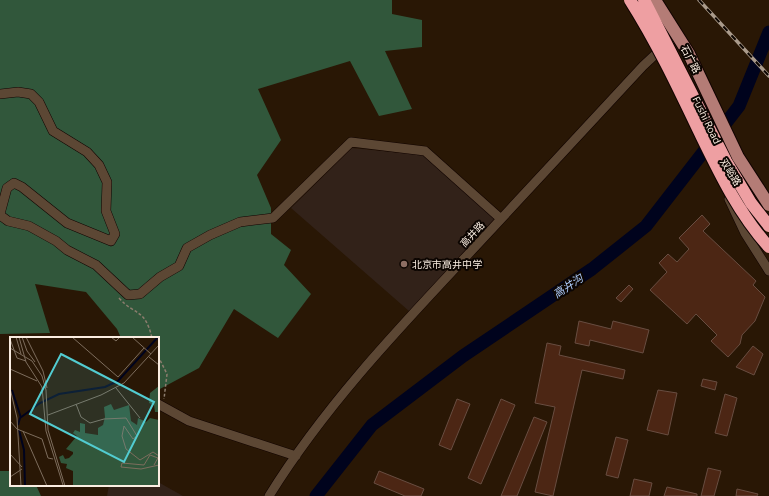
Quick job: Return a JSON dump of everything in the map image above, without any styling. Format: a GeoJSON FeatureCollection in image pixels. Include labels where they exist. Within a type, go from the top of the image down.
{"type":"FeatureCollection","features":[{"type":"Feature","properties":{"kind":"highway","name":"Fushi Road"},"geometry":{"type":"LineString","coordinates":[[630,0],[669,68],[719,173],[742,211],[769,246]]}},
{"type":"Feature","properties":{"kind":"highway","name":"Fushi Road"},"geometry":{"type":"LineString","coordinates":[[644,0],[726,161],[750,203],[769,227]]}},
{"type":"Feature","properties":{"kind":"main road","name":"石广路"},"geometry":{"type":"LineString","coordinates":[[655,0],[689,54],[738,157],[769,204]]}},
{"type":"Feature","properties":{"kind":"street","name":"双峪路"},"geometry":{"type":"LineString","coordinates":[[630,0],[657,51],[718,175],[738,204],[769,227]]}},
{"type":"Feature","properties":{"kind":"street","name":"双峪路"},"geometry":{"type":"LineString","coordinates":[[649,0],[674,37],[709,103],[728,143],[753,185],[769,204]]}},
{"type":"Feature","properties":{"kind":"street","name":"高井路"},"geometry":{"type":"LineString","coordinates":[[269,496],[296,456],[371,359],[657,51],[674,37]]}},
{"type":"Feature","properties":{"kind":"street"},"geometry":{"type":"LineString","coordinates":[[0,94],[18,92],[31,94],[39,102],[52,131],[88,152],[99,165],[108,182],[106,211],[115,234],[111,241],[66,223],[22,187],[14,184],[7,188],[0,215],[8,221],[29,226],[56,241],[67,250],[96,265],[128,295],[140,294],[160,277],[179,266],[187,248],[210,235],[240,222],[273,218],[352,142],[425,151],[501,219]]}},
{"type":"Feature","properties":{"kind":"street"},"geometry":{"type":"LineString","coordinates":[[718,175],[745,233],[769,271]]}},
{"type":"Feature","properties":{"kind":"street"},"geometry":{"type":"LineString","coordinates":[[769,234],[761,239],[758,246],[769,264]]}},
{"type":"Feature","properties":{"kind":"street"},"geometry":{"type":"LineString","coordinates":[[161,405],[189,421],[296,456]]}},
{"type":"Feature","properties":{"kind":"path"},"geometry":{"type":"LineString","coordinates":[[117,296],[124,304],[141,314],[147,324],[152,337]]}},
{"type":"Feature","properties":{"kind":"path"},"geometry":{"type":"LineString","coordinates":[[159,358],[167,374],[161,405]]}},
{"type":"Feature","properties":{"kind":"shaded area","name":"北京市高井中学"},"geometry":{"type":"Polygon","coordinates":[[[352,148],[423,155],[495,218],[409,311],[291,208],[352,148]]]}},
{"type":"Feature","properties":{"kind":"shaded area"},"geometry":{"type":"Polygon","coordinates":[[[159,483],[183,496],[107,496],[109,486],[159,486],[159,483]]]}},
{"type":"Feature","properties":{"kind":"green space"},"geometry":{"type":"Polygon","coordinates":[[[0,0],[392,0],[392,14],[422,20],[422,47],[385,51],[412,109],[379,116],[350,61],[258,89],[281,140],[257,175],[271,208],[271,234],[291,250],[284,265],[311,294],[278,338],[234,309],[199,368],[159,389],[159,337],[121,337],[117,329],[86,292],[35,284],[50,333],[0,334],[0,0]]]}},
{"type":"Feature","properties":{"kind":"green space"},"geometry":{"type":"Polygon","coordinates":[[[0,471],[10,471],[10,486],[36,486],[41,496],[0,496],[0,471]]]}},
{"type":"Feature","properties":{"kind":"building"},"geometry":{"type":"Polygon","coordinates":[[[702,215],[710,224],[703,231],[756,281],[753,285],[765,297],[755,321],[742,335],[740,344],[728,357],[711,341],[717,335],[696,314],[687,324],[650,290],[667,272],[659,263],[668,254],[677,262],[689,249],[679,238],[702,215]]]}},
{"type":"Feature","properties":{"kind":"building"},"geometry":{"type":"Polygon","coordinates":[[[629,285],[633,289],[621,302],[616,298],[629,285]]]}},
{"type":"Feature","properties":{"kind":"building"},"geometry":{"type":"Polygon","coordinates":[[[579,321],[611,329],[613,321],[649,330],[643,353],[590,340],[589,346],[575,343],[579,321]]]}},
{"type":"Feature","properties":{"kind":"building"},"geometry":{"type":"Polygon","coordinates":[[[547,343],[561,346],[559,355],[625,370],[623,379],[582,370],[553,496],[535,492],[555,407],[535,403],[547,343]]]}},
{"type":"Feature","properties":{"kind":"building"},"geometry":{"type":"Polygon","coordinates":[[[753,346],[763,354],[754,375],[736,367],[753,346]]]}},
{"type":"Feature","properties":{"kind":"building"},"geometry":{"type":"Polygon","coordinates":[[[703,379],[717,382],[715,390],[701,386],[703,379]]]}},
{"type":"Feature","properties":{"kind":"building"},"geometry":{"type":"Polygon","coordinates":[[[658,390],[677,393],[668,435],[647,430],[658,390]]]}},
{"type":"Feature","properties":{"kind":"building"},"geometry":{"type":"Polygon","coordinates":[[[725,394],[737,398],[727,436],[715,433],[725,394]]]}},
{"type":"Feature","properties":{"kind":"building"},"geometry":{"type":"Polygon","coordinates":[[[457,399],[470,404],[451,450],[439,445],[457,399]]]}},
{"type":"Feature","properties":{"kind":"building"},"geometry":{"type":"Polygon","coordinates":[[[501,399],[515,405],[481,484],[468,478],[501,399]]]}},
{"type":"Feature","properties":{"kind":"building"},"geometry":{"type":"Polygon","coordinates":[[[534,417],[547,422],[517,496],[501,496],[534,417]]]}},
{"type":"Feature","properties":{"kind":"building"},"geometry":{"type":"Polygon","coordinates":[[[616,437],[628,440],[618,478],[606,475],[616,437]]]}},
{"type":"Feature","properties":{"kind":"building"},"geometry":{"type":"Polygon","coordinates":[[[708,468],[721,471],[714,496],[701,496],[708,468]]]}},
{"type":"Feature","properties":{"kind":"building"},"geometry":{"type":"Polygon","coordinates":[[[379,471],[424,489],[421,496],[405,496],[374,483],[379,471]]]}},
{"type":"Feature","properties":{"kind":"building"},"geometry":{"type":"Polygon","coordinates":[[[634,479],[652,483],[649,496],[630,496],[634,479]]]}},
{"type":"Feature","properties":{"kind":"building"},"geometry":{"type":"Polygon","coordinates":[[[667,487],[697,494],[697,496],[664,496],[667,487]]]}},
{"type":"Feature","properties":{"kind":"building"},"geometry":{"type":"Polygon","coordinates":[[[737,489],[758,494],[757,496],[736,496],[737,489]]]}},
{"type":"Feature","properties":{"kind":"waterway","name":"高井沟"},"geometry":{"type":"LineString","coordinates":[[316,496],[372,425],[463,356],[592,269],[646,226],[739,106],[769,32]]}},
{"type":"Feature","properties":{"kind":"railway"},"geometry":{"type":"LineString","coordinates":[[699,0],[769,76]]}},
{"type":"Feature","properties":{"kind":"place","name":"北京市高井中学"},"geometry":{"type":"Point","coordinates":[404,264]}}]}
